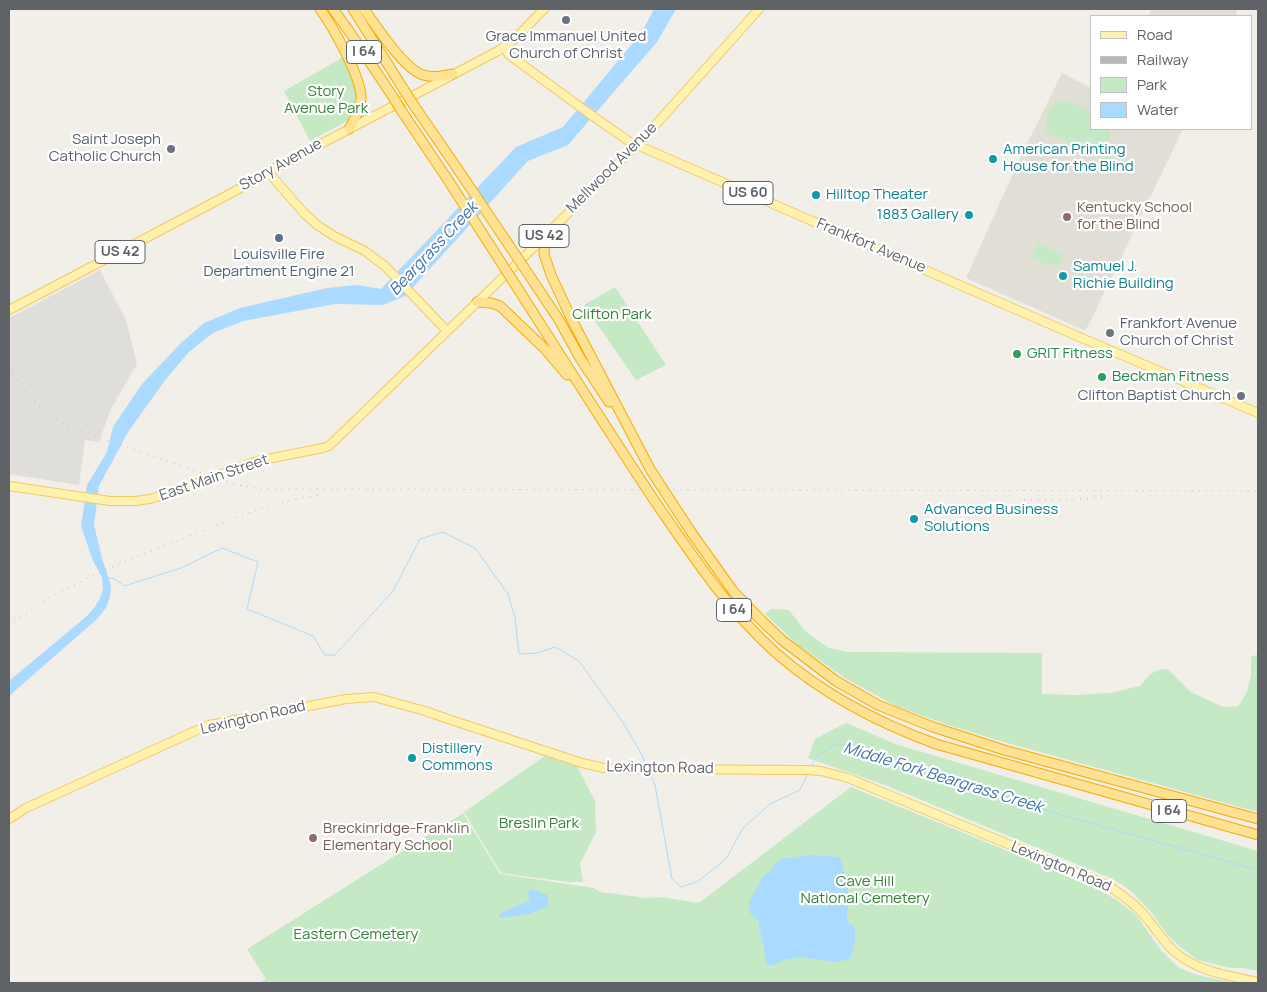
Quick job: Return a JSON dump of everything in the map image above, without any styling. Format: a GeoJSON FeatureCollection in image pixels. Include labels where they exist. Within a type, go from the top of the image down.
{"type":"FeatureCollection","features":[{"type":"Feature","properties":{"kind":"highway"},"geometry":{"type":"LineString","coordinates":[[320,9],[330,23],[341,45],[357,78],[361,92],[359,112],[349,129]]}},
{"type":"Feature","properties":{"kind":"highway","name":"I 64"},"geometry":{"type":"LineString","coordinates":[[333,9],[448,180],[609,432],[698,564],[743,621],[777,654],[814,683],[862,712],[936,744],[1258,836]]}},
{"type":"Feature","properties":{"kind":"highway"},"geometry":{"type":"LineString","coordinates":[[348,9],[361,21]]}},
{"type":"Feature","properties":{"kind":"highway","name":"I 64"},"geometry":{"type":"LineString","coordinates":[[353,9],[415,107],[559,320],[580,358],[634,440],[680,516],[733,591],[782,640],[836,681],[878,706],[933,727],[1004,750],[1258,819]]}},
{"type":"Feature","properties":{"kind":"highway"},"geometry":{"type":"LineString","coordinates":[[364,9],[396,51]]}},
{"type":"Feature","properties":{"kind":"highway"},"geometry":{"type":"LineString","coordinates":[[371,9],[407,66],[422,75],[436,77],[453,74]]}},
{"type":"Feature","properties":{"kind":"highway"},"geometry":{"type":"LineString","coordinates":[[545,235],[544,254],[551,275],[634,440]]}},
{"type":"Feature","properties":{"kind":"highway"},"geometry":{"type":"LineString","coordinates":[[477,302],[500,306],[545,349],[609,432]]}},
{"type":"Feature","properties":{"kind":"main road","name":"Story Avenue"},"geometry":{"type":"LineString","coordinates":[[9,310],[498,51],[514,40],[544,9]]}},
{"type":"Feature","properties":{"kind":"main road","name":"Mellwood Avenue"},"geometry":{"type":"LineString","coordinates":[[329,446],[637,145],[759,9]]}},
{"type":"Feature","properties":{"kind":"main road","name":"Frankfort Avenue"},"geometry":{"type":"LineString","coordinates":[[504,46],[509,56],[594,117],[637,145],[1258,413]]}},
{"type":"Feature","properties":{"kind":"main road"},"geometry":{"type":"LineString","coordinates":[[268,172],[304,213],[318,225],[378,260],[447,331]]}},
{"type":"Feature","properties":{"kind":"main road","name":"East Main Street"},"geometry":{"type":"LineString","coordinates":[[9,486],[84,498],[134,501],[161,496],[257,461],[329,446]]}},
{"type":"Feature","properties":{"kind":"main road","name":"Lexington Road"},"geometry":{"type":"LineString","coordinates":[[9,819],[26,808],[209,725],[357,697],[374,696],[582,763],[604,768],[798,769],[821,771],[848,778],[1105,884],[1140,910],[1170,948],[1185,960],[1202,969],[1258,982]]}},
{"type":"Feature","properties":{"kind":"shaded area"},"geometry":{"type":"Polygon","coordinates":[[[1151,9],[1235,9],[1237,12],[1236,15],[1149,15],[1151,9]]]}},
{"type":"Feature","properties":{"kind":"shaded area","name":"Kentucky School for the Blind"},"geometry":{"type":"Polygon","coordinates":[[[1062,73],[1090,87],[1090,130],[1183,130],[1088,326],[1084,330],[966,278],[1021,156],[1062,73]]]}},
{"type":"Feature","properties":{"kind":"shaded area"},"geometry":{"type":"Polygon","coordinates":[[[100,270],[126,320],[137,364],[111,409],[99,442],[85,440],[79,485],[9,474],[9,318],[100,270]]]}},
{"type":"Feature","properties":{"kind":"green space","name":"Story Avenue Park"},"geometry":{"type":"Polygon","coordinates":[[[342,58],[359,94],[357,110],[349,120],[310,141],[284,91],[342,58]]]}},
{"type":"Feature","properties":{"kind":"green space"},"geometry":{"type":"Polygon","coordinates":[[[1061,101],[1069,101],[1090,112],[1090,130],[1110,130],[1110,136],[1107,141],[1097,149],[1117,159],[1114,164],[1044,131],[1047,124],[1048,110],[1054,104],[1061,101]]]}},
{"type":"Feature","properties":{"kind":"green space"},"geometry":{"type":"Polygon","coordinates":[[[1038,243],[1063,255],[1059,264],[1056,265],[1052,262],[1050,266],[1032,257],[1038,243]]]}},
{"type":"Feature","properties":{"kind":"green space","name":"Clifton Park"},"geometry":{"type":"Polygon","coordinates":[[[615,287],[666,365],[636,380],[584,305],[615,287]]]}},
{"type":"Feature","properties":{"kind":"green space"},"geometry":{"type":"Polygon","coordinates":[[[771,609],[789,610],[806,632],[829,648],[848,652],[1042,653],[1042,694],[1110,693],[1140,686],[1150,674],[1162,669],[1169,670],[1191,692],[1223,707],[1238,706],[1247,692],[1251,675],[1251,657],[1258,654],[1258,812],[1007,743],[945,724],[896,706],[845,678],[798,645],[765,614],[771,609]]]}},
{"type":"Feature","properties":{"kind":"green space"},"geometry":{"type":"Polygon","coordinates":[[[846,723],[898,745],[1258,851],[1258,971],[1231,968],[1198,960],[1167,934],[1151,912],[1133,893],[1108,877],[885,785],[808,758],[815,739],[846,723]]]}},
{"type":"Feature","properties":{"kind":"green space","name":"Breslin Park"},"geometry":{"type":"Polygon","coordinates":[[[545,756],[577,766],[595,801],[596,832],[580,864],[583,882],[569,882],[501,873],[464,812],[545,756]]]}},
{"type":"Feature","properties":{"kind":"green space","name":"Cave Hill National Cemetery"},"geometry":{"type":"Polygon","coordinates":[[[851,787],[1098,890],[1117,900],[1137,916],[1160,949],[1179,968],[1197,975],[1234,983],[260,983],[266,979],[247,949],[463,813],[500,874],[594,888],[600,892],[646,898],[661,897],[699,903],[851,787]]]}},
{"type":"Feature","properties":{"kind":"water","name":"Beargrass Creek"},"geometry":{"type":"Polygon","coordinates":[[[654,9],[676,9],[657,42],[568,145],[528,161],[405,296],[383,305],[335,304],[243,321],[213,333],[189,352],[166,379],[128,432],[99,486],[94,525],[111,586],[106,608],[97,619],[9,696],[9,681],[87,616],[100,598],[103,589],[102,577],[93,561],[81,526],[87,485],[107,452],[113,427],[142,384],[181,343],[204,323],[240,308],[327,288],[357,285],[381,289],[516,147],[563,127],[642,32],[654,9]]]}},
{"type":"Feature","properties":{"kind":"water"},"geometry":{"type":"Polygon","coordinates":[[[811,855],[840,857],[848,886],[847,922],[854,926],[855,930],[855,942],[850,959],[837,962],[799,957],[767,965],[758,920],[750,913],[749,903],[763,876],[771,871],[776,863],[784,858],[811,855]]]}},
{"type":"Feature","properties":{"kind":"water"},"geometry":{"type":"Polygon","coordinates":[[[530,889],[547,895],[549,902],[547,907],[528,914],[499,918],[499,915],[530,900],[528,895],[530,889]]]}},
{"type":"Feature","properties":{"kind":"waterway","name":"Middle Fork Beargrass Creek"},"geometry":{"type":"LineString","coordinates":[[108,578],[115,579],[124,586],[181,568],[222,548],[258,562],[247,609],[313,636],[325,655],[335,655],[393,591],[420,539],[443,532],[475,548],[508,594],[515,617],[519,654],[538,653],[555,647],[579,661],[624,724],[647,767]]}},
{"type":"Feature","properties":{"kind":"waterway","name":"Middle Fork Beargrass Creek"},"geometry":{"type":"LineString","coordinates":[[811,767],[817,756],[834,745],[846,745],[864,755],[987,794],[1258,870]]}},
{"type":"Feature","properties":{"kind":"waterway","name":"Middle Fork Beargrass Creek"},"geometry":{"type":"LineString","coordinates":[[650,773],[655,785],[672,879],[681,887],[697,882],[726,859],[743,828],[770,804],[800,790],[808,773]]}},
{"type":"Feature","properties":{"kind":"railway"},"geometry":{"type":"LineString","coordinates":[[9,368],[28,396],[52,417],[72,428],[237,485],[262,489],[1258,491]]}},
{"type":"Feature","properties":{"kind":"railway"},"geometry":{"type":"LineString","coordinates":[[9,626],[52,597],[121,563],[256,510],[306,497],[323,495]]}},
{"type":"Feature","properties":{"kind":"railway"},"geometry":{"type":"LineString","coordinates":[[1024,500],[1103,497]]}},
{"type":"Feature","properties":{"kind":"place","name":"Grace Immanuel United Church of Christ"},"geometry":{"type":"Point","coordinates":[566,20]}},
{"type":"Feature","properties":{"kind":"place","name":"Saint Joseph Catholic Church"},"geometry":{"type":"Point","coordinates":[171,149]}},
{"type":"Feature","properties":{"kind":"place","name":"American Printing House for the Blind"},"geometry":{"type":"Point","coordinates":[993,159]}},
{"type":"Feature","properties":{"kind":"place","name":"Hilltop Theater"},"geometry":{"type":"Point","coordinates":[816,195]}},
{"type":"Feature","properties":{"kind":"place","name":"1883 Gallery"},"geometry":{"type":"Point","coordinates":[969,215]}},
{"type":"Feature","properties":{"kind":"place","name":"Kentucky School for the Blind"},"geometry":{"type":"Point","coordinates":[1067,217]}},
{"type":"Feature","properties":{"kind":"place","name":"Louisville Fire Department Engine 21"},"geometry":{"type":"Point","coordinates":[279,238]}},
{"type":"Feature","properties":{"kind":"place","name":"Samuel J. Richie Building"},"geometry":{"type":"Point","coordinates":[1063,276]}},
{"type":"Feature","properties":{"kind":"place","name":"Frankfort Avenue Church of Christ"},"geometry":{"type":"Point","coordinates":[1110,333]}},
{"type":"Feature","properties":{"kind":"place","name":"GRIT Fitness"},"geometry":{"type":"Point","coordinates":[1017,354]}},
{"type":"Feature","properties":{"kind":"place","name":"Beckman Fitness"},"geometry":{"type":"Point","coordinates":[1102,377]}},
{"type":"Feature","properties":{"kind":"place","name":"Clifton Baptist Church"},"geometry":{"type":"Point","coordinates":[1241,396]}},
{"type":"Feature","properties":{"kind":"place","name":"Advanced Business Solutions"},"geometry":{"type":"Point","coordinates":[914,519]}},
{"type":"Feature","properties":{"kind":"place","name":"Distillery Commons"},"geometry":{"type":"Point","coordinates":[412,758]}},
{"type":"Feature","properties":{"kind":"place","name":"Breckinridge-Franklin Elementary School"},"geometry":{"type":"Point","coordinates":[313,838]}},
{"type":"Feature","properties":{"kind":"park label","name":"Eastern Cemetery"},"geometry":{"type":"Point","coordinates":[356,935]}}]}
